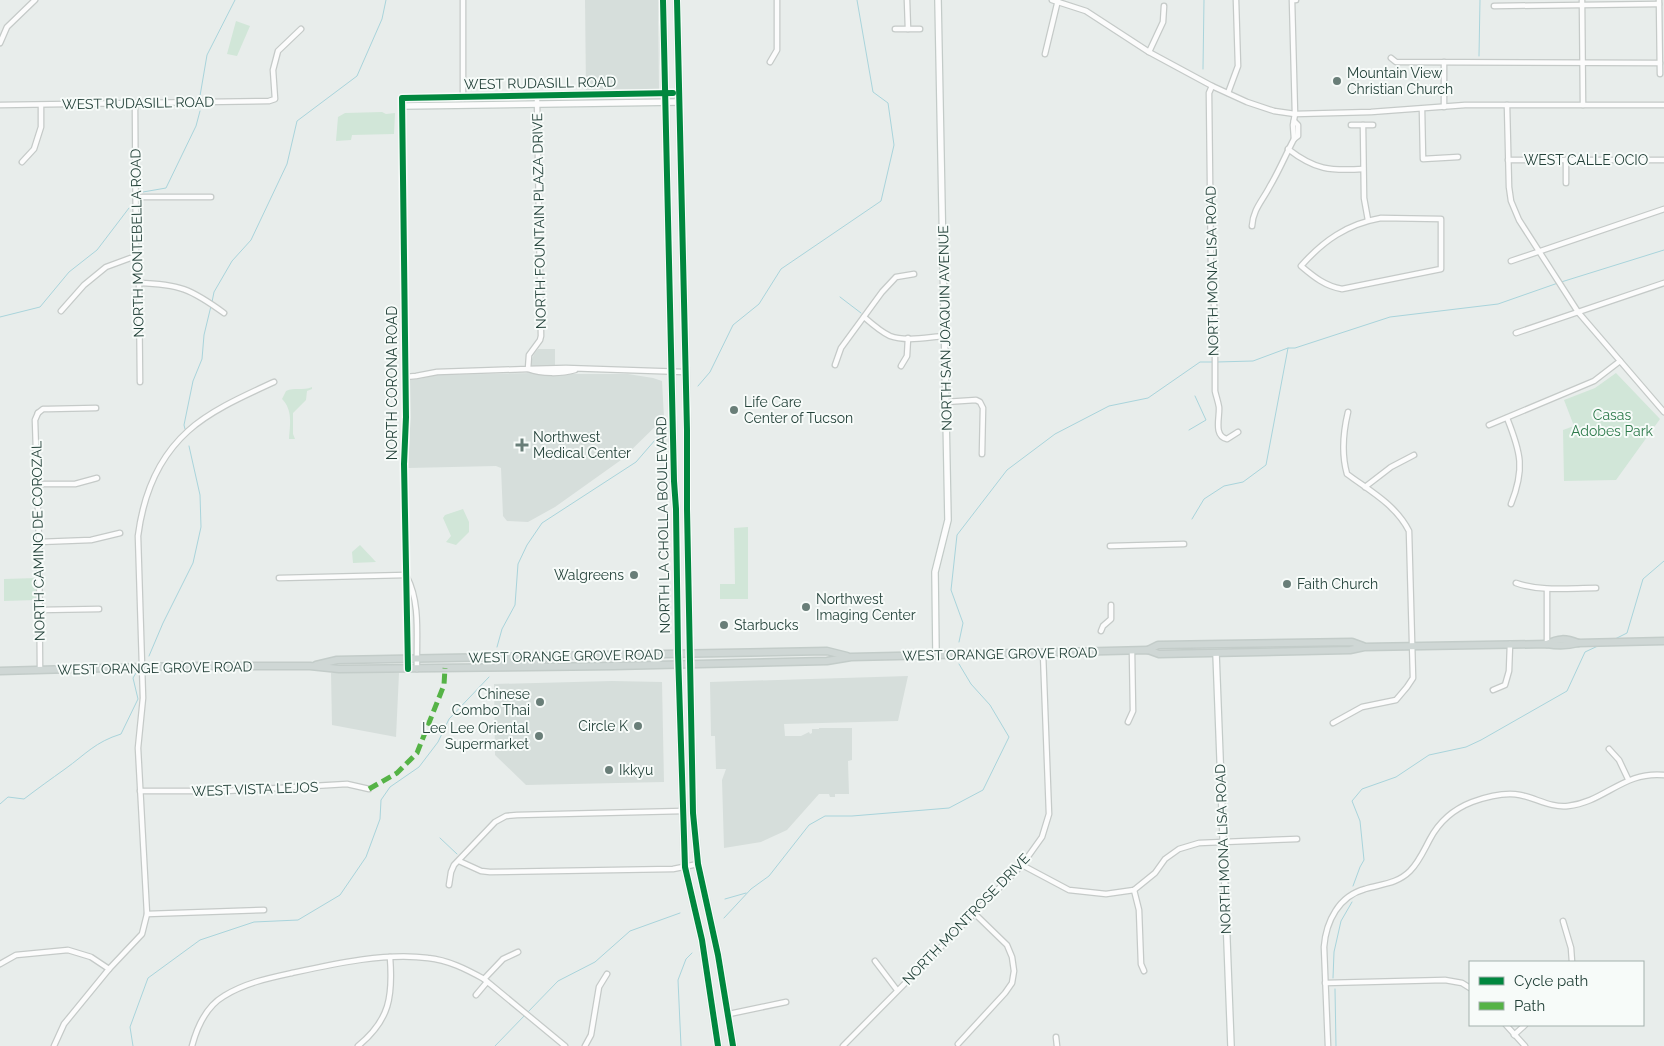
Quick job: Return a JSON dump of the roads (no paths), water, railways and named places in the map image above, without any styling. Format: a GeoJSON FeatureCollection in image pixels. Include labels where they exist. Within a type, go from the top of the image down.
{"type":"FeatureCollection","features":[{"type":"Feature","properties":{"kind":"main road","name":"NORTH LA CHOLLA BOULEVARD"},"geometry":{"type":"LineString","coordinates":[[663,0],[678,653],[685,867],[702,940],[718,1046]]}},
{"type":"Feature","properties":{"kind":"main road","name":"NORTH LA CHOLLA BOULEVARD"},"geometry":{"type":"LineString","coordinates":[[676,0],[688,458],[686,509],[693,813],[698,864],[718,955],[733,1046]]}},
{"type":"Feature","properties":{"kind":"main road","name":"WEST ORANGE GROVE ROAD"},"geometry":{"type":"LineString","coordinates":[[1148,650],[1159,654],[1350,650],[1364,647],[1547,644],[1557,639],[1569,639],[1578,643],[1664,641]]}},
{"type":"Feature","properties":{"kind":"main road","name":"WEST ORANGE GROVE ROAD"},"geometry":{"type":"LineString","coordinates":[[0,671],[142,667],[310,666],[339,669],[408,669],[827,661],[851,657],[936,654],[1132,651],[1148,650],[1158,645],[1352,642],[1364,647]]}},
{"type":"Feature","properties":{"kind":"main road","name":"WEST ORANGE GROVE ROAD"},"geometry":{"type":"LineString","coordinates":[[310,666],[337,660],[678,653],[827,651],[851,657]]}},
{"type":"Feature","properties":{"kind":"main road"},"geometry":{"type":"LineString","coordinates":[[485,668],[506,662],[540,662],[544,659],[544,656]]}},
{"type":"Feature","properties":{"kind":"street"},"geometry":{"type":"LineString","coordinates":[[0,43],[7,27],[35,0]]}},
{"type":"Feature","properties":{"kind":"street"},"geometry":{"type":"LineString","coordinates":[[463,0],[463,98]]}},
{"type":"Feature","properties":{"kind":"street"},"geometry":{"type":"LineString","coordinates":[[770,62],[777,50],[777,0]]}},
{"type":"Feature","properties":{"kind":"street"},"geometry":{"type":"LineString","coordinates":[[907,0],[908,29]]}},
{"type":"Feature","properties":{"kind":"street","name":"NORTH SAN JOAQUIN AVENUE"},"geometry":{"type":"LineString","coordinates":[[936,654],[936,572],[947,532],[948,520],[938,0]]}},
{"type":"Feature","properties":{"kind":"street"},"geometry":{"type":"LineString","coordinates":[[1052,0],[1086,12],[1149,52],[1212,86],[1247,102],[1274,111],[1295,114],[1422,109],[1465,105],[1664,105]]}},
{"type":"Feature","properties":{"kind":"street"},"geometry":{"type":"LineString","coordinates":[[1228,93],[1238,66],[1236,0]]}},
{"type":"Feature","properties":{"kind":"street"},"geometry":{"type":"LineString","coordinates":[[1252,226],[1252,217],[1256,209],[1270,187],[1288,149],[1298,136],[1298,125],[1294,121],[1294,0]]}},
{"type":"Feature","properties":{"kind":"street"},"geometry":{"type":"LineString","coordinates":[[1519,0],[1519,6]]}},
{"type":"Feature","properties":{"kind":"street"},"geometry":{"type":"LineString","coordinates":[[1045,54],[1058,1]]}},
{"type":"Feature","properties":{"kind":"street"},"geometry":{"type":"LineString","coordinates":[[1582,2],[1583,105]]}},
{"type":"Feature","properties":{"kind":"street"},"geometry":{"type":"LineString","coordinates":[[1494,6],[1582,2],[1659,2],[1660,74]]}},
{"type":"Feature","properties":{"kind":"street"},"geometry":{"type":"LineString","coordinates":[[1149,52],[1163,22],[1164,6]]}},
{"type":"Feature","properties":{"kind":"street","name":"WEST RUDASILL ROAD"},"geometry":{"type":"LineString","coordinates":[[0,105],[269,101],[275,99],[273,70],[278,51],[301,29]]}},
{"type":"Feature","properties":{"kind":"street"},"geometry":{"type":"LineString","coordinates":[[895,29],[920,29]]}},
{"type":"Feature","properties":{"kind":"street"},"geometry":{"type":"LineString","coordinates":[[1391,58],[1396,62],[1660,62]]}},
{"type":"Feature","properties":{"kind":"street"},"geometry":{"type":"LineString","coordinates":[[1444,62],[1444,107]]}},
{"type":"Feature","properties":{"kind":"street","name":"NORTH MONA LISA ROAD"},"geometry":{"type":"LineString","coordinates":[[1212,86],[1209,93],[1210,188],[1216,391],[1220,435],[1222,438],[1227,439],[1238,432]]}},
{"type":"Feature","properties":{"kind":"street","name":"WEST RUDASILL ROAD"},"geometry":{"type":"LineString","coordinates":[[402,98],[679,93]]}},
{"type":"Feature","properties":{"kind":"street","name":"NORTH CORONA ROAD"},"geometry":{"type":"LineString","coordinates":[[402,98],[404,464],[408,669]]}},
{"type":"Feature","properties":{"kind":"street","name":"WEST RUDASILL ROAD"},"geometry":{"type":"LineString","coordinates":[[402,106],[537,101],[679,102]]}},
{"type":"Feature","properties":{"kind":"street","name":"NORTH FOUNTAIN PLAZA DRIVE"},"geometry":{"type":"LineString","coordinates":[[528,369],[529,355],[540,340],[541,329],[537,101]]}},
{"type":"Feature","properties":{"kind":"street","name":"NORTH MONTEBELLA ROAD"},"geometry":{"type":"LineString","coordinates":[[135,103],[136,256],[139,283],[140,382]]}},
{"type":"Feature","properties":{"kind":"street"},"geometry":{"type":"LineString","coordinates":[[22,162],[34,150],[41,127],[41,105]]}},
{"type":"Feature","properties":{"kind":"street"},"geometry":{"type":"LineString","coordinates":[[1507,105],[1509,187],[1511,201],[1519,220],[1578,312],[1663,411]]}},
{"type":"Feature","properties":{"kind":"street"},"geometry":{"type":"LineString","coordinates":[[1422,109],[1423,159],[1458,158]]}},
{"type":"Feature","properties":{"kind":"street"},"geometry":{"type":"LineString","coordinates":[[1363,125],[1364,198],[1368,220]]}},
{"type":"Feature","properties":{"kind":"street"},"geometry":{"type":"LineString","coordinates":[[1351,126],[1373,125]]}},
{"type":"Feature","properties":{"kind":"street"},"geometry":{"type":"LineString","coordinates":[[1288,149],[1318,167],[1334,170],[1363,169]]}},
{"type":"Feature","properties":{"kind":"street","name":"WEST CALLE OCIO"},"geometry":{"type":"LineString","coordinates":[[1508,160],[1664,160]]}},
{"type":"Feature","properties":{"kind":"street"},"geometry":{"type":"LineString","coordinates":[[1566,160],[1566,183]]}},
{"type":"Feature","properties":{"kind":"street"},"geometry":{"type":"LineString","coordinates":[[136,197],[212,197]]}},
{"type":"Feature","properties":{"kind":"street"},"geometry":{"type":"LineString","coordinates":[[1511,261],[1664,209]]}},
{"type":"Feature","properties":{"kind":"street"},"geometry":{"type":"LineString","coordinates":[[1381,218],[1440,219],[1441,269],[1342,289],[1332,287],[1320,281],[1301,266],[1326,241],[1344,229],[1368,220],[1381,218]]}},
{"type":"Feature","properties":{"kind":"street"},"geometry":{"type":"LineString","coordinates":[[62,311],[84,285],[106,267],[136,256]]}},
{"type":"Feature","properties":{"kind":"street"},"geometry":{"type":"LineString","coordinates":[[835,365],[840,348],[882,292],[896,277],[914,274]]}},
{"type":"Feature","properties":{"kind":"street"},"geometry":{"type":"LineString","coordinates":[[139,283],[164,284],[185,288],[205,299],[224,313]]}},
{"type":"Feature","properties":{"kind":"street"},"geometry":{"type":"LineString","coordinates":[[1516,333],[1664,283]]}},
{"type":"Feature","properties":{"kind":"street"},"geometry":{"type":"LineString","coordinates":[[864,317],[884,333],[892,336],[908,338],[945,336]]}},
{"type":"Feature","properties":{"kind":"street"},"geometry":{"type":"LineString","coordinates":[[901,366],[907,356],[908,338]]}},
{"type":"Feature","properties":{"kind":"street"},"geometry":{"type":"LineString","coordinates":[[1489,425],[1594,381],[1620,361]]}},
{"type":"Feature","properties":{"kind":"street"},"geometry":{"type":"LineString","coordinates":[[405,377],[437,372],[566,368],[575,370],[685,372]]}},
{"type":"Feature","properties":{"kind":"street"},"geometry":{"type":"LineString","coordinates":[[54,1046],[64,1024],[109,968],[142,934],[147,914],[138,748],[143,698],[138,536],[141,513],[149,487],[166,457],[188,431],[246,394],[274,382]]}},
{"type":"Feature","properties":{"kind":"street"},"geometry":{"type":"LineString","coordinates":[[945,402],[976,400],[980,402],[983,408],[982,454]]}},
{"type":"Feature","properties":{"kind":"street","name":"NORTH CAMINO DE COROZAL"},"geometry":{"type":"LineString","coordinates":[[40,670],[38,484],[35,420],[37,412],[43,409],[96,408]]}},
{"type":"Feature","properties":{"kind":"street"},"geometry":{"type":"LineString","coordinates":[[1333,723],[1362,707],[1396,700],[1413,678],[1409,531],[1403,518],[1390,505],[1347,474],[1344,462],[1343,432],[1348,412]]}},
{"type":"Feature","properties":{"kind":"street"},"geometry":{"type":"LineString","coordinates":[[1507,418],[1519,448],[1520,470],[1518,486],[1511,504]]}},
{"type":"Feature","properties":{"kind":"street"},"geometry":{"type":"LineString","coordinates":[[1365,487],[1391,467],[1414,455]]}},
{"type":"Feature","properties":{"kind":"street"},"geometry":{"type":"LineString","coordinates":[[38,484],[75,484],[97,478]]}},
{"type":"Feature","properties":{"kind":"street"},"geometry":{"type":"LineString","coordinates":[[39,542],[91,540],[120,533]]}},
{"type":"Feature","properties":{"kind":"street"},"geometry":{"type":"LineString","coordinates":[[1110,546],[1184,544]]}},
{"type":"Feature","properties":{"kind":"street"},"geometry":{"type":"LineString","coordinates":[[279,578],[406,575]]}},
{"type":"Feature","properties":{"kind":"street","name":"NORTH CORONA ROAD"},"geometry":{"type":"LineString","coordinates":[[406,575],[415,600],[417,668]]}},
{"type":"Feature","properties":{"kind":"street"},"geometry":{"type":"LineString","coordinates":[[1516,583],[1529,588],[1596,588]]}},
{"type":"Feature","properties":{"kind":"street"},"geometry":{"type":"LineString","coordinates":[[1547,589],[1547,644]]}},
{"type":"Feature","properties":{"kind":"street"},"geometry":{"type":"LineString","coordinates":[[1101,631],[1103,626],[1111,619],[1111,605]]}},
{"type":"Feature","properties":{"kind":"street"},"geometry":{"type":"LineString","coordinates":[[39,610],[99,608]]}},
{"type":"Feature","properties":{"kind":"street"},"geometry":{"type":"LineString","coordinates":[[1493,690],[1504,685],[1509,671],[1510,644]]}},
{"type":"Feature","properties":{"kind":"street"},"geometry":{"type":"LineString","coordinates":[[1128,722],[1133,711],[1132,651]]}},
{"type":"Feature","properties":{"kind":"street","name":"NORTH MONA LISA ROAD"},"geometry":{"type":"LineString","coordinates":[[1216,652],[1231,1046]]}},
{"type":"Feature","properties":{"kind":"street","name":"NORTH MONTROSE DRIVE"},"geometry":{"type":"LineString","coordinates":[[843,1046],[1022,865],[1042,837],[1049,814],[1043,653]]}},
{"type":"Feature","properties":{"kind":"street"},"geometry":{"type":"LineString","coordinates":[[1609,749],[1619,760],[1628,779]]}},
{"type":"Feature","properties":{"kind":"street"},"geometry":{"type":"LineString","coordinates":[[1328,1046],[1325,939],[1328,924],[1336,910],[1348,897],[1364,889],[1387,885],[1402,878],[1414,866],[1444,820],[1470,802],[1488,797],[1519,794],[1554,805],[1566,806],[1578,804],[1596,797],[1628,779],[1652,774],[1664,775]]}},
{"type":"Feature","properties":{"kind":"street","name":"WEST VISTA LEJOS"},"geometry":{"type":"LineString","coordinates":[[140,792],[235,791],[347,784],[369,789]]}},
{"type":"Feature","properties":{"kind":"street"},"geometry":{"type":"LineString","coordinates":[[449,885],[451,872],[458,861],[495,822],[506,816],[683,811]]}},
{"type":"Feature","properties":{"kind":"street"},"geometry":{"type":"LineString","coordinates":[[1022,865],[1069,890],[1106,894],[1134,890],[1155,873],[1165,859],[1179,849],[1200,843],[1297,839]]}},
{"type":"Feature","properties":{"kind":"street"},"geometry":{"type":"LineString","coordinates":[[458,861],[481,871],[490,872],[673,869],[698,864]]}},
{"type":"Feature","properties":{"kind":"street"},"geometry":{"type":"LineString","coordinates":[[1134,890],[1139,910],[1144,971]]}},
{"type":"Feature","properties":{"kind":"street"},"geometry":{"type":"LineString","coordinates":[[147,914],[264,910]]}},
{"type":"Feature","properties":{"kind":"street"},"geometry":{"type":"LineString","coordinates":[[958,1044],[1005,993],[1012,983],[1014,971],[1012,957],[1007,945],[974,913]]}},
{"type":"Feature","properties":{"kind":"street"},"geometry":{"type":"LineString","coordinates":[[1563,920],[1571,948],[1572,961]]}},
{"type":"Feature","properties":{"kind":"street"},"geometry":{"type":"LineString","coordinates":[[0,964],[16,955],[68,950],[91,957],[109,968]]}},
{"type":"Feature","properties":{"kind":"street"},"geometry":{"type":"LineString","coordinates":[[476,995],[503,959],[518,952]]}},
{"type":"Feature","properties":{"kind":"street"},"geometry":{"type":"LineString","coordinates":[[358,1046],[370,1036],[390,1001],[392,980],[390,957]]}},
{"type":"Feature","properties":{"kind":"street"},"geometry":{"type":"LineString","coordinates":[[192,1046],[194,1037],[205,1014],[223,996],[255,982],[332,964],[390,957],[428,958],[452,964],[485,981],[565,1046]]}},
{"type":"Feature","properties":{"kind":"street"},"geometry":{"type":"LineString","coordinates":[[875,961],[897,990]]}},
{"type":"Feature","properties":{"kind":"street"},"geometry":{"type":"LineString","coordinates":[[585,1046],[591,1035],[599,987],[607,974]]}},
{"type":"Feature","properties":{"kind":"street"},"geometry":{"type":"LineString","coordinates":[[1325,983],[1445,980],[1462,983],[1469,987]]}},
{"type":"Feature","properties":{"kind":"street"},"geometry":{"type":"LineString","coordinates":[[729,1014],[786,1002]]}},
{"type":"Feature","properties":{"kind":"street"},"geometry":{"type":"LineString","coordinates":[[1507,1026],[1525,1046]]}},
{"type":"Feature","properties":{"kind":"street"},"geometry":{"type":"LineString","coordinates":[[1514,1035],[1524,1026]]}},
{"type":"Feature","properties":{"kind":"street"},"geometry":{"type":"LineString","coordinates":[[1056,1037],[1057,1046]]}},
{"type":"Feature","properties":{"kind":"waterway"},"geometry":{"type":"LineString","coordinates":[[200,96],[207,55],[235,0]]}},
{"type":"Feature","properties":{"kind":"waterway"},"geometry":{"type":"LineString","coordinates":[[212,302],[214,292],[232,261],[251,240],[287,164],[297,121],[357,76],[382,19],[386,0]]}},
{"type":"Feature","properties":{"kind":"waterway"},"geometry":{"type":"LineString","coordinates":[[698,386],[710,372],[733,325],[759,304],[781,269],[881,201],[894,145],[888,103],[873,92],[857,0]]}},
{"type":"Feature","properties":{"kind":"waterway"},"geometry":{"type":"LineString","coordinates":[[1203,69],[1204,0]]}},
{"type":"Feature","properties":{"kind":"waterway"},"geometry":{"type":"LineString","coordinates":[[1479,56],[1480,0]]}},
{"type":"Feature","properties":{"kind":"waterway"},"geometry":{"type":"LineString","coordinates":[[143,192],[166,188],[196,126],[200,111]]}},
{"type":"Feature","properties":{"kind":"waterway"},"geometry":{"type":"LineString","coordinates":[[0,317],[40,307],[69,272],[97,250],[129,208]]}},
{"type":"Feature","properties":{"kind":"waterway"},"geometry":{"type":"LineString","coordinates":[[1217,362],[1253,361],[1288,348],[1295,348],[1390,317],[1498,304],[1664,250]]}},
{"type":"Feature","properties":{"kind":"waterway"},"geometry":{"type":"LineString","coordinates":[[840,297],[861,313]]}},
{"type":"Feature","properties":{"kind":"waterway"},"geometry":{"type":"LineString","coordinates":[[185,429],[184,425],[193,381],[202,359],[204,335],[211,306]]}},
{"type":"Feature","properties":{"kind":"waterway"},"geometry":{"type":"LineString","coordinates":[[1192,519],[1204,499],[1224,486],[1243,482],[1266,465],[1288,348]]}},
{"type":"Feature","properties":{"kind":"waterway"},"geometry":{"type":"LineString","coordinates":[[959,642],[963,623],[951,590],[957,535],[1007,470],[1055,434],[1109,406],[1148,398],[1200,362],[1213,362]]}},
{"type":"Feature","properties":{"kind":"waterway"},"geometry":{"type":"LineString","coordinates":[[1189,430],[1206,420],[1195,396]]}},
{"type":"Feature","properties":{"kind":"waterway"},"geometry":{"type":"LineString","coordinates":[[497,647],[502,629],[515,605],[518,564],[527,545],[542,523],[636,462],[662,432]]}},
{"type":"Feature","properties":{"kind":"waterway"},"geometry":{"type":"LineString","coordinates":[[149,656],[193,563],[201,527],[200,495],[189,446]]}},
{"type":"Feature","properties":{"kind":"waterway"},"geometry":{"type":"LineString","coordinates":[[1613,640],[1627,633],[1643,579],[1664,561]]}},
{"type":"Feature","properties":{"kind":"waterway"},"geometry":{"type":"LineString","coordinates":[[1353,886],[1364,860],[1360,821],[1352,801],[1362,789],[1396,777],[1429,755],[1466,747],[1481,740],[1567,691],[1585,652],[1600,645]]}},
{"type":"Feature","properties":{"kind":"waterway"},"geometry":{"type":"LineString","coordinates":[[724,918],[751,889],[769,876],[809,825],[825,816],[852,816],[949,808],[983,790],[1009,737],[990,705],[971,684],[959,664]]}},
{"type":"Feature","properties":{"kind":"waterway"},"geometry":{"type":"LineString","coordinates":[[0,804],[8,797],[24,799],[97,745],[121,734],[138,699],[133,678],[136,673]]}},
{"type":"Feature","properties":{"kind":"waterway"},"geometry":{"type":"LineString","coordinates":[[133,1046],[130,1027],[148,978],[200,940],[254,922],[298,920],[340,895],[366,857],[380,819],[381,800],[390,787],[419,767],[438,742],[449,719],[489,677]]}},
{"type":"Feature","properties":{"kind":"waterway"},"geometry":{"type":"LineString","coordinates":[[440,838],[457,854]]}},
{"type":"Feature","properties":{"kind":"waterway"},"geometry":{"type":"LineString","coordinates":[[725,899],[746,893]]}},
{"type":"Feature","properties":{"kind":"waterway"},"geometry":{"type":"LineString","coordinates":[[1333,978],[1334,952],[1341,921],[1352,902]]}},
{"type":"Feature","properties":{"kind":"waterway"},"geometry":{"type":"LineString","coordinates":[[495,1046],[558,981],[595,962],[630,931],[680,913]]}},
{"type":"Feature","properties":{"kind":"waterway"},"geometry":{"type":"LineString","coordinates":[[681,1046],[678,980],[686,959],[692,953]]}},
{"type":"Feature","properties":{"kind":"waterway"},"geometry":{"type":"LineString","coordinates":[[1335,989],[1336,1046]]}},
{"type":"Feature","properties":{"kind":"place","name":"Mountain View Christian Church"},"geometry":{"type":"Point","coordinates":[1337,81]}},
{"type":"Feature","properties":{"kind":"place","name":"Life Care Center of Tucson"},"geometry":{"type":"Point","coordinates":[734,410]}},
{"type":"Feature","properties":{"kind":"place","name":"Northwest Medical Center"},"geometry":{"type":"Point","coordinates":[522,445]}},
{"type":"Feature","properties":{"kind":"place","name":"Walgreens"},"geometry":{"type":"Point","coordinates":[634,575]}},
{"type":"Feature","properties":{"kind":"place","name":"Faith Church"},"geometry":{"type":"Point","coordinates":[1287,584]}},
{"type":"Feature","properties":{"kind":"place","name":"Northwest Imaging Center"},"geometry":{"type":"Point","coordinates":[806,607]}},
{"type":"Feature","properties":{"kind":"place","name":"Starbucks"},"geometry":{"type":"Point","coordinates":[724,625]}},
{"type":"Feature","properties":{"kind":"place","name":"Chinese Combo Thai"},"geometry":{"type":"Point","coordinates":[540,702]}},
{"type":"Feature","properties":{"kind":"place","name":"Circle K"},"geometry":{"type":"Point","coordinates":[638,726]}},
{"type":"Feature","properties":{"kind":"place","name":"Lee Lee Oriental Supermarket"},"geometry":{"type":"Point","coordinates":[539,736]}},
{"type":"Feature","properties":{"kind":"place","name":"Ikkyu"},"geometry":{"type":"Point","coordinates":[609,770]}},
{"type":"Feature","properties":{"kind":"park label","name":"Casas Adobes Park"},"geometry":{"type":"Point","coordinates":[1612,424]}}]}
